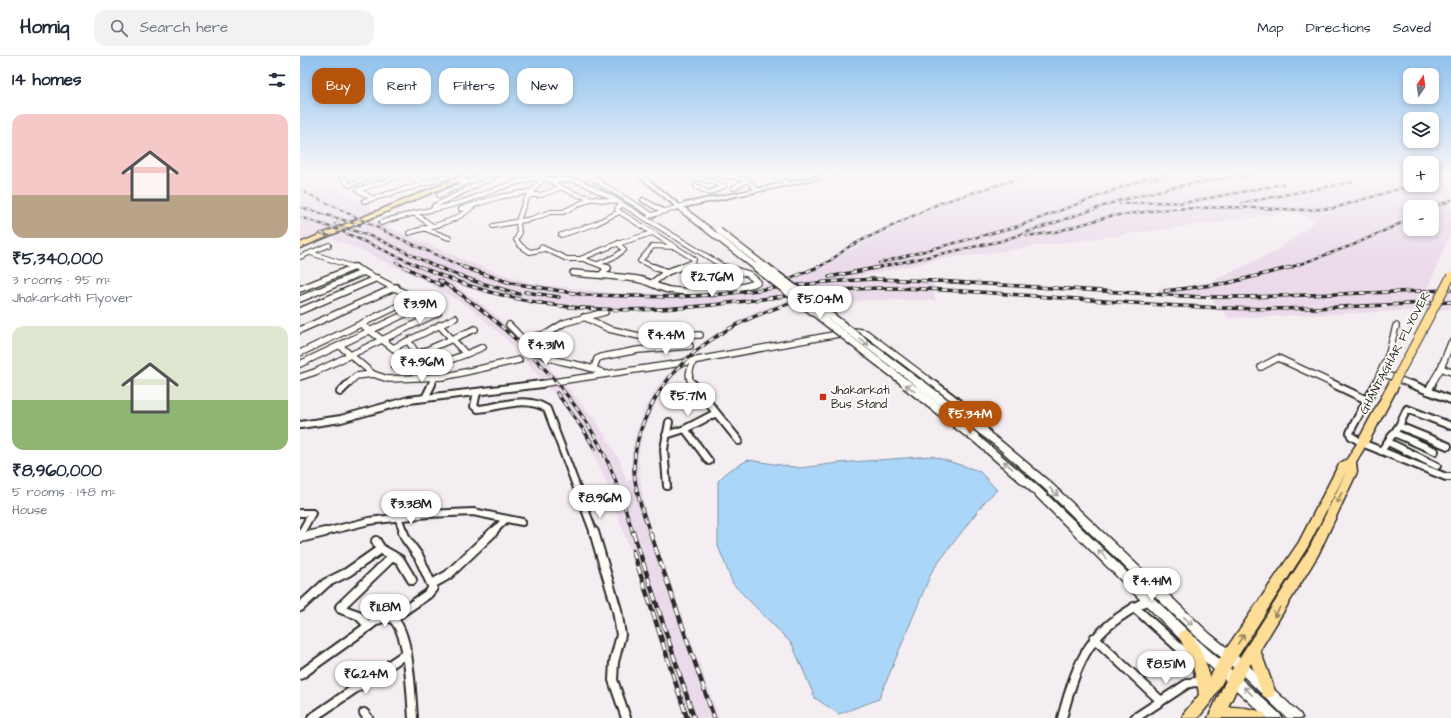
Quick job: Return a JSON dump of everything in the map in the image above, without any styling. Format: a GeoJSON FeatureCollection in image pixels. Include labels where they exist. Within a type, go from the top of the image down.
{"type":"FeatureCollection","features":[{"type":"Feature","properties":{"kind":"highway"},"geometry":{"type":"LineString","coordinates":[[300,246],[394,205]]}},
{"type":"Feature","properties":{"kind":"main road"},"geometry":{"type":"LineString","coordinates":[[680,205],[989,436],[1049,487],[1206,638],[1242,667],[1296,718]]}},
{"type":"Feature","properties":{"kind":"main road"},"geometry":{"type":"LineString","coordinates":[[681,205],[990,450],[1076,528],[1185,636],[1276,718]]}},
{"type":"Feature","properties":{"kind":"main road"},"geometry":{"type":"LineString","coordinates":[[683,207],[692,205]]}},
{"type":"Feature","properties":{"kind":"main road","name":"GHANTAGHAR FLYOVER"},"geometry":{"type":"LineString","coordinates":[[1351,462],[1451,276]]}},
{"type":"Feature","properties":{"kind":"main road"},"geometry":{"type":"LineString","coordinates":[[1189,718],[1206,690],[1223,669],[1229,657],[1303,545],[1343,467],[1351,462],[1352,472],[1314,551],[1234,679],[1216,716],[1248,715],[1259,718]]}},
{"type":"Feature","properties":{"kind":"main road"},"geometry":{"type":"LineString","coordinates":[[1185,636],[1201,667],[1206,690]]}},
{"type":"Feature","properties":{"kind":"main road"},"geometry":{"type":"LineString","coordinates":[[1253,649],[1268,691]]}},
{"type":"Feature","properties":{"kind":"street"},"geometry":{"type":"LineString","coordinates":[[427,210],[437,205]]}},
{"type":"Feature","properties":{"kind":"street"},"geometry":{"type":"LineString","coordinates":[[381,223],[395,217],[450,205]]}},
{"type":"Feature","properties":{"kind":"street"},"geometry":{"type":"LineString","coordinates":[[460,209],[477,205]]}},
{"type":"Feature","properties":{"kind":"street"},"geometry":{"type":"LineString","coordinates":[[524,205],[518,221],[519,228],[516,241],[530,252],[542,247],[567,259],[580,259],[608,268],[601,275]]}},
{"type":"Feature","properties":{"kind":"street"},"geometry":{"type":"LineString","coordinates":[[493,226],[531,219],[551,212],[563,212],[578,205]]}},
{"type":"Feature","properties":{"kind":"street"},"geometry":{"type":"LineString","coordinates":[[574,273],[601,275],[652,283],[671,290],[730,288],[758,284],[751,276],[723,267],[706,256],[622,205],[617,208],[619,212],[693,258],[706,256]]}},
{"type":"Feature","properties":{"kind":"street"},"geometry":{"type":"LineString","coordinates":[[636,205],[652,215]]}},
{"type":"Feature","properties":{"kind":"street"},"geometry":{"type":"LineString","coordinates":[[652,205],[663,211]]}},
{"type":"Feature","properties":{"kind":"street"},"geometry":{"type":"LineString","coordinates":[[409,233],[459,216],[473,206]]}},
{"type":"Feature","properties":{"kind":"street"},"geometry":{"type":"LineString","coordinates":[[644,218],[663,211],[683,207]]}},
{"type":"Feature","properties":{"kind":"street"},"geometry":{"type":"LineString","coordinates":[[561,235],[598,223],[619,212]]}},
{"type":"Feature","properties":{"kind":"street"},"geometry":{"type":"LineString","coordinates":[[414,213],[431,225]]}},
{"type":"Feature","properties":{"kind":"street"},"geometry":{"type":"LineString","coordinates":[[423,228],[449,238]]}},
{"type":"Feature","properties":{"kind":"street"},"geometry":{"type":"LineString","coordinates":[[580,259],[618,243],[652,233]]}},
{"type":"Feature","properties":{"kind":"street"},"geometry":{"type":"LineString","coordinates":[[598,264],[616,256],[624,250],[618,243]]}},
{"type":"Feature","properties":{"kind":"street"},"geometry":{"type":"LineString","coordinates":[[300,257],[329,245]]}},
{"type":"Feature","properties":{"kind":"street"},"geometry":{"type":"LineString","coordinates":[[667,272],[640,261],[653,246],[675,247]]}},
{"type":"Feature","properties":{"kind":"street"},"geometry":{"type":"LineString","coordinates":[[300,364],[424,305],[424,303],[396,287],[354,267],[311,253]]}},
{"type":"Feature","properties":{"kind":"street"},"geometry":{"type":"LineString","coordinates":[[652,283],[667,272],[692,262],[693,258]]}},
{"type":"Feature","properties":{"kind":"street"},"geometry":{"type":"LineString","coordinates":[[300,289],[354,267]]}},
{"type":"Feature","properties":{"kind":"street"},"geometry":{"type":"LineString","coordinates":[[300,299],[364,272]]}},
{"type":"Feature","properties":{"kind":"street"},"geometry":{"type":"LineString","coordinates":[[300,311],[377,278]]}},
{"type":"Feature","properties":{"kind":"street"},"geometry":{"type":"LineString","coordinates":[[300,330],[396,287]]}},
{"type":"Feature","properties":{"kind":"street"},"geometry":{"type":"LineString","coordinates":[[300,353],[415,298]]}},
{"type":"Feature","properties":{"kind":"street"},"geometry":{"type":"LineString","coordinates":[[525,339],[548,333],[560,324],[605,312]]}},
{"type":"Feature","properties":{"kind":"street"},"geometry":{"type":"LineString","coordinates":[[303,376],[438,313]]}},
{"type":"Feature","properties":{"kind":"street"},"geometry":{"type":"LineString","coordinates":[[584,317],[608,329],[642,336],[700,335]]}},
{"type":"Feature","properties":{"kind":"street"},"geometry":{"type":"LineString","coordinates":[[393,348],[455,318]]}},
{"type":"Feature","properties":{"kind":"street"},"geometry":{"type":"LineString","coordinates":[[361,324],[405,357],[395,366]]}},
{"type":"Feature","properties":{"kind":"street"},"geometry":{"type":"LineString","coordinates":[[439,325],[466,354]]}},
{"type":"Feature","properties":{"kind":"street"},"geometry":{"type":"LineString","coordinates":[[509,325],[535,350],[544,356],[594,368],[605,374]]}},
{"type":"Feature","properties":{"kind":"street"},"geometry":{"type":"LineString","coordinates":[[1396,326],[1394,340],[1382,373],[1350,433],[1351,436],[1353,439],[1363,441],[1381,451],[1446,477],[1451,477]]}},
{"type":"Feature","properties":{"kind":"street"},"geometry":{"type":"LineString","coordinates":[[418,354],[475,329]]}},
{"type":"Feature","properties":{"kind":"street"},"geometry":{"type":"LineString","coordinates":[[300,425],[335,420],[398,402],[543,384],[694,360],[860,331],[866,333],[973,414],[989,436]]}},
{"type":"Feature","properties":{"kind":"street"},"geometry":{"type":"LineString","coordinates":[[408,341],[424,362],[429,363],[466,354],[483,348]]}},
{"type":"Feature","properties":{"kind":"street"},"geometry":{"type":"LineString","coordinates":[[1428,391],[1451,344]]}},
{"type":"Feature","properties":{"kind":"street"},"geometry":{"type":"LineString","coordinates":[[340,346],[373,374],[388,379],[435,377],[482,369],[519,360]]}},
{"type":"Feature","properties":{"kind":"street"},"geometry":{"type":"LineString","coordinates":[[594,368],[597,359],[601,357],[638,350],[690,346]]}},
{"type":"Feature","properties":{"kind":"street"},"geometry":{"type":"LineString","coordinates":[[1261,366],[1278,358],[1367,400]]}},
{"type":"Feature","properties":{"kind":"street"},"geometry":{"type":"LineString","coordinates":[[694,360],[688,374],[690,381],[739,441]]}},
{"type":"Feature","properties":{"kind":"street"},"geometry":{"type":"LineString","coordinates":[[1440,368],[1451,372]]}},
{"type":"Feature","properties":{"kind":"street"},"geometry":{"type":"LineString","coordinates":[[1382,373],[1451,400]]}},
{"type":"Feature","properties":{"kind":"street"},"geometry":{"type":"LineString","coordinates":[[340,392],[356,376],[373,374]]}},
{"type":"Feature","properties":{"kind":"street"},"geometry":{"type":"LineString","coordinates":[[303,376],[316,377]]}},
{"type":"Feature","properties":{"kind":"street"},"geometry":{"type":"LineString","coordinates":[[425,398],[435,377]]}},
{"type":"Feature","properties":{"kind":"street"},"geometry":{"type":"LineString","coordinates":[[476,392],[474,406],[478,409],[528,402],[540,404],[547,409],[590,521],[605,566],[617,610],[621,635],[614,662],[613,680],[626,718]]}},
{"type":"Feature","properties":{"kind":"street"},"geometry":{"type":"LineString","coordinates":[[1381,451],[1399,426],[1407,409],[1451,426]]}},
{"type":"Feature","properties":{"kind":"street"},"geometry":{"type":"LineString","coordinates":[[666,435],[685,429],[716,413]]}},
{"type":"Feature","properties":{"kind":"street"},"geometry":{"type":"LineString","coordinates":[[668,486],[664,449],[670,422]]}},
{"type":"Feature","properties":{"kind":"street"},"geometry":{"type":"LineString","coordinates":[[1399,426],[1448,446]]}},
{"type":"Feature","properties":{"kind":"street"},"geometry":{"type":"LineString","coordinates":[[685,429],[709,461]]}},
{"type":"Feature","properties":{"kind":"street"},"geometry":{"type":"LineString","coordinates":[[1394,433],[1435,452]]}},
{"type":"Feature","properties":{"kind":"street"},"geometry":{"type":"LineString","coordinates":[[1388,442],[1437,466]]}},
{"type":"Feature","properties":{"kind":"street"},"geometry":{"type":"LineString","coordinates":[[300,538],[369,521],[398,517],[467,512],[522,522]]}},
{"type":"Feature","properties":{"kind":"street"},"geometry":{"type":"LineString","coordinates":[[300,513],[312,513],[300,535]]}},
{"type":"Feature","properties":{"kind":"street"},"geometry":{"type":"LineString","coordinates":[[300,675],[369,626],[382,618],[393,618],[432,591],[432,584],[419,557],[406,539],[398,517]]}},
{"type":"Feature","properties":{"kind":"street"},"geometry":{"type":"LineString","coordinates":[[432,584],[448,575],[506,519]]}},
{"type":"Feature","properties":{"kind":"street"},"geometry":{"type":"LineString","coordinates":[[376,541],[381,549],[393,556],[402,564],[412,580]]}},
{"type":"Feature","properties":{"kind":"street"},"geometry":{"type":"LineString","coordinates":[[300,607],[326,583],[348,572],[381,549]]}},
{"type":"Feature","properties":{"kind":"street"},"geometry":{"type":"LineString","coordinates":[[369,626],[358,615],[341,609],[340,607],[393,556]]}},
{"type":"Feature","properties":{"kind":"street"},"geometry":{"type":"LineString","coordinates":[[1062,718],[1078,666],[1094,638],[1134,607],[1148,600]]}},
{"type":"Feature","properties":{"kind":"street"},"geometry":{"type":"LineString","coordinates":[[1134,607],[1201,667]]}},
{"type":"Feature","properties":{"kind":"street"},"geometry":{"type":"LineString","coordinates":[[393,618],[398,622],[401,628],[407,653],[414,718]]}},
{"type":"Feature","properties":{"kind":"street"},"geometry":{"type":"LineString","coordinates":[[1094,638],[1161,701]]}},
{"type":"Feature","properties":{"kind":"street"},"geometry":{"type":"LineString","coordinates":[[312,718],[407,653]]}},
{"type":"Feature","properties":{"kind":"street"},"geometry":{"type":"LineString","coordinates":[[1135,718],[1187,684],[1194,682],[1206,690]]}},
{"type":"Feature","properties":{"kind":"shaded area"},"geometry":{"type":"Polygon","coordinates":[[[300,205],[366,205],[376,211],[303,240],[300,238],[300,205]]]}},
{"type":"Feature","properties":{"kind":"shaded area"},"geometry":{"type":"Polygon","coordinates":[[[940,205],[1403,205],[1403,236],[1439,236],[1439,205],[1451,205],[1451,230],[1428,288],[1451,287],[1451,309],[1229,318],[1210,297],[1161,294],[1158,288],[1184,287],[1213,281],[1276,251],[1315,221],[1294,212],[942,259],[849,278],[933,279],[935,300],[867,300],[835,305],[828,298],[813,298],[769,310],[742,322],[723,333],[703,347],[682,367],[658,397],[642,435],[638,456],[646,515],[719,718],[684,718],[632,556],[606,481],[590,446],[577,424],[552,391],[504,337],[470,308],[426,281],[329,237],[371,220],[481,267],[530,283],[611,293],[676,294],[716,292],[760,286],[801,274],[940,205]],[[452,283],[486,307],[520,336],[575,396],[596,421],[620,461],[627,482],[632,478],[631,454],[637,430],[647,404],[659,384],[681,359],[716,333],[756,311],[809,293],[697,308],[648,311],[603,311],[534,304],[483,293],[452,283]]]}},
{"type":"Feature","properties":{"kind":"water"},"geometry":{"type":"Polygon","coordinates":[[[932,456],[979,471],[997,490],[986,500],[932,571],[879,699],[839,714],[815,698],[792,644],[733,584],[718,546],[718,481],[728,471],[748,460],[800,468],[839,463],[932,456]]]}},
{"type":"Feature","properties":{"kind":"railway"},"geometry":{"type":"LineString","coordinates":[[331,205],[403,240],[466,268]]}},
{"type":"Feature","properties":{"kind":"railway"},"geometry":{"type":"LineString","coordinates":[[817,268],[850,246],[936,205]]}},
{"type":"Feature","properties":{"kind":"railway"},"geometry":{"type":"LineString","coordinates":[[879,263],[1019,226],[1075,205]]}},
{"type":"Feature","properties":{"kind":"railway"},"geometry":{"type":"LineString","coordinates":[[876,268],[1001,241],[1107,205]]}},
{"type":"Feature","properties":{"kind":"railway"},"geometry":{"type":"LineString","coordinates":[[1027,236],[1055,232],[1111,216],[1169,209],[1230,207],[1306,210],[1334,208],[1345,205]]}},
{"type":"Feature","properties":{"kind":"railway"},"geometry":{"type":"LineString","coordinates":[[300,207],[360,225]]}},
{"type":"Feature","properties":{"kind":"railway"},"geometry":{"type":"LineString","coordinates":[[300,217],[339,230],[423,268]]}},
{"type":"Feature","properties":{"kind":"railway"},"geometry":{"type":"LineString","coordinates":[[1291,267],[1353,245],[1403,222]]}},
{"type":"Feature","properties":{"kind":"railway"},"geometry":{"type":"LineString","coordinates":[[335,224],[378,239],[439,268]]}},
{"type":"Feature","properties":{"kind":"railway"},"geometry":{"type":"LineString","coordinates":[[321,233],[329,236]]}},
{"type":"Feature","properties":{"kind":"railway"},"geometry":{"type":"LineString","coordinates":[[396,262],[407,268]]}},
{"type":"Feature","properties":{"kind":"railway"},"geometry":{"type":"LineString","coordinates":[[405,267],[442,286]]}},
{"type":"Feature","properties":{"kind":"railway"},"geometry":{"type":"LineString","coordinates":[[421,267],[492,293],[528,301],[600,309],[636,310],[674,308],[734,303],[866,288],[921,289],[1161,305],[1251,309],[1451,302]]}},
{"type":"Feature","properties":{"kind":"railway"},"geometry":{"type":"LineString","coordinates":[[437,267],[474,281],[519,294]]}},
{"type":"Feature","properties":{"kind":"railway"},"geometry":{"type":"LineString","coordinates":[[776,284],[818,267]]}},
{"type":"Feature","properties":{"kind":"railway"},"geometry":{"type":"LineString","coordinates":[[1165,291],[1228,283],[1291,267]]}},
{"type":"Feature","properties":{"kind":"railway"},"geometry":{"type":"LineString","coordinates":[[466,268],[511,283],[586,295],[672,297],[714,295],[826,282],[873,279],[936,281],[1201,297],[1247,297],[1451,290]]}},
{"type":"Feature","properties":{"kind":"railway"},"geometry":{"type":"LineString","coordinates":[[829,277],[876,268]]}},
{"type":"Feature","properties":{"kind":"railway"},"geometry":{"type":"LineString","coordinates":[[439,280],[484,312],[507,331],[549,373],[568,396],[584,419],[604,453],[618,487],[633,533]]}},
{"type":"Feature","properties":{"kind":"railway"},"geometry":{"type":"LineString","coordinates":[[525,292],[559,297]]}},
{"type":"Feature","properties":{"kind":"railway"},"geometry":{"type":"LineString","coordinates":[[650,533],[638,493],[634,461],[636,446],[643,424],[649,410],[663,387],[679,367],[718,335],[765,312],[815,296]]}},
{"type":"Feature","properties":{"kind":"railway"},"geometry":{"type":"LineString","coordinates":[[557,393],[585,432],[595,449]]}},
{"type":"Feature","properties":{"kind":"railway"},"geometry":{"type":"LineString","coordinates":[[633,532],[694,718]]}},
{"type":"Feature","properties":{"kind":"railway"},"geometry":{"type":"LineString","coordinates":[[650,532],[714,718]]}},
{"type":"Feature","properties":{"kind":"railway"},"geometry":{"type":"LineString","coordinates":[[633,551],[687,718]]}},
{"type":"Feature","properties":{"kind":"place","name":"Jhakarkati Bus Stand"},"geometry":{"type":"Point","coordinates":[823,397]}}]}
